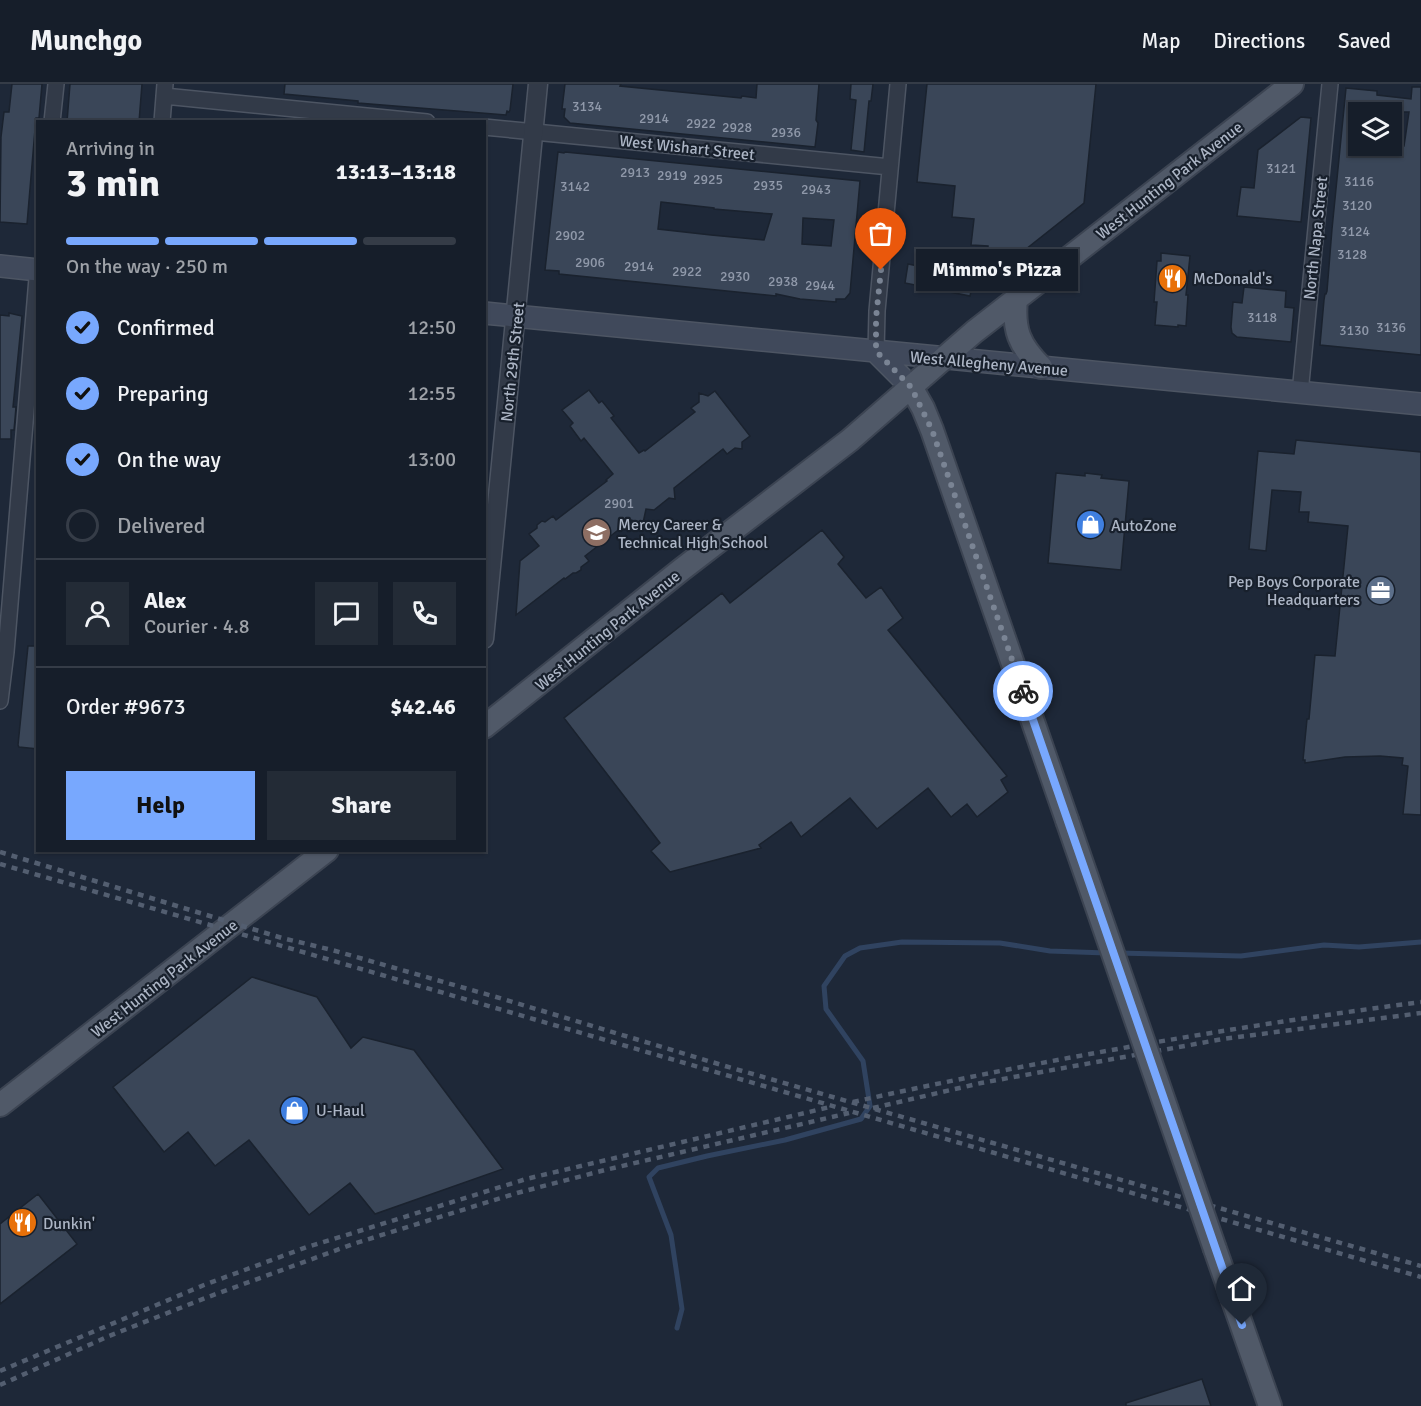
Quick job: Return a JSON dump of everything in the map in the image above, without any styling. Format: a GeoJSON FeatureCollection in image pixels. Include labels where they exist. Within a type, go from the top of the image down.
{"type":"FeatureCollection","features":[{"type":"Feature","properties":{"kind":"main road","name":"West Hunting Park Avenue"},"geometry":{"type":"LineString","coordinates":[[486,725],[681,570],[850,440],[974,332],[1274,91],[1292,84]]}},
{"type":"Feature","properties":{"kind":"main road"},"geometry":{"type":"LineString","coordinates":[[0,266],[36,268]]}},
{"type":"Feature","properties":{"kind":"main road"},"geometry":{"type":"LineString","coordinates":[[1016,299],[1015,315],[1019,339],[1029,356],[1041,367]]}},
{"type":"Feature","properties":{"kind":"main road","name":"West Allegheny Avenue"},"geometry":{"type":"LineString","coordinates":[[486,313],[1421,404]]}},
{"type":"Feature","properties":{"kind":"main road"},"geometry":{"type":"LineString","coordinates":[[876,351],[911,387],[932,430],[1270,1406]]}},
{"type":"Feature","properties":{"kind":"main road","name":"West Hunting Park Avenue"},"geometry":{"type":"LineString","coordinates":[[0,1105],[324,852]]}},
{"type":"Feature","properties":{"kind":"street"},"geometry":{"type":"LineString","coordinates":[[52,120],[56,84]]}},
{"type":"Feature","properties":{"kind":"street","name":"North 29th Street"},"geometry":{"type":"LineString","coordinates":[[486,619],[538,84]]}},
{"type":"Feature","properties":{"kind":"street"},"geometry":{"type":"LineString","coordinates":[[876,351],[877,311],[898,84]]}},
{"type":"Feature","properties":{"kind":"street","name":"North Napa Street"},"geometry":{"type":"LineString","coordinates":[[1300,393],[1330,84]]}},
{"type":"Feature","properties":{"kind":"street"},"geometry":{"type":"LineString","coordinates":[[162,120],[164,90],[411,120]]}},
{"type":"Feature","properties":{"kind":"street","name":"West Wishart Street"},"geometry":{"type":"LineString","coordinates":[[486,127],[890,167]]}},
{"type":"Feature","properties":{"kind":"street"},"geometry":{"type":"LineString","coordinates":[[0,701],[36,279]]}},
{"type":"Feature","properties":{"kind":"building"},"geometry":{"type":"Polygon","coordinates":[[[12,84],[42,84],[39,118],[36,118],[27,224],[0,222],[1,137],[4,112],[9,112],[12,84]]]}},
{"type":"Feature","properties":{"kind":"building"},"geometry":{"type":"Polygon","coordinates":[[[70,84],[142,84],[139,120],[67,120],[70,84]]]}},
{"type":"Feature","properties":{"kind":"building"},"geometry":{"type":"Polygon","coordinates":[[[285,84],[513,84],[510,110],[506,115],[358,103],[358,101],[284,94],[285,84]]]}},
{"type":"Feature","properties":{"kind":"building"},"geometry":{"type":"Polygon","coordinates":[[[565,84],[621,84],[620,86],[756,98],[757,84],[819,84],[815,147],[570,123],[564,117],[565,109],[562,109],[565,84]]]}},
{"type":"Feature","properties":{"kind":"building"},"geometry":{"type":"Polygon","coordinates":[[[851,84],[873,84],[864,152],[851,150],[856,100],[850,99],[851,84]]]}},
{"type":"Feature","properties":{"kind":"building"},"geometry":{"type":"Polygon","coordinates":[[[927,84],[1096,84],[1084,203],[1026,249],[1007,248],[1007,251],[988,249],[988,246],[971,245],[974,219],[952,217],[955,186],[917,182],[927,84]]]}},
{"type":"Feature","properties":{"kind":"building"},"geometry":{"type":"Polygon","coordinates":[[[1412,87],[1421,87],[1421,355],[1320,345],[1346,88],[1377,91],[1377,95],[1411,99],[1412,87]]]}},
{"type":"Feature","properties":{"kind":"building"},"geometry":{"type":"Polygon","coordinates":[[[1301,117],[1311,118],[1301,222],[1237,216],[1241,187],[1254,188],[1258,150],[1301,117]]]}},
{"type":"Feature","properties":{"kind":"building"},"geometry":{"type":"Polygon","coordinates":[[[558,152],[860,181],[850,293],[845,299],[836,299],[836,302],[776,294],[776,296],[559,274],[559,271],[545,270],[558,152]],[[661,202],[658,229],[711,235],[764,240],[772,214],[714,209],[661,202]],[[803,218],[802,244],[831,246],[834,220],[803,218]]]}},
{"type":"Feature","properties":{"kind":"building","name":"McDonald's"},"geometry":{"type":"Polygon","coordinates":[[[1161,253],[1190,256],[1186,326],[1155,325],[1157,261],[1161,261],[1161,253]]]}},
{"type":"Feature","properties":{"kind":"building"},"geometry":{"type":"Polygon","coordinates":[[[908,264],[974,277],[970,296],[905,283],[908,264]]]}},
{"type":"Feature","properties":{"kind":"building"},"geometry":{"type":"Polygon","coordinates":[[[1244,287],[1286,291],[1285,307],[1294,308],[1291,342],[1237,337],[1232,333],[1233,302],[1242,303],[1244,287]]]}},
{"type":"Feature","properties":{"kind":"building"},"geometry":{"type":"Polygon","coordinates":[[[9,313],[22,316],[13,407],[16,407],[11,439],[0,439],[0,315],[9,316],[9,313]]]}},
{"type":"Feature","properties":{"kind":"building"},"geometry":{"type":"Polygon","coordinates":[[[589,390],[599,403],[602,401],[614,416],[611,418],[639,453],[645,451],[695,412],[691,408],[699,402],[699,393],[708,396],[715,391],[750,436],[742,442],[742,449],[735,448],[727,454],[723,449],[674,488],[675,499],[669,498],[654,510],[646,509],[643,523],[631,520],[585,556],[589,561],[581,567],[581,570],[564,578],[516,615],[520,561],[539,546],[529,534],[542,521],[545,522],[553,516],[556,520],[613,474],[584,438],[581,441],[570,426],[573,423],[562,410],[589,390]]]}},
{"type":"Feature","properties":{"kind":"building","name":"Pep Boys Corporate Headquarters"},"geometry":{"type":"Polygon","coordinates":[[[1296,440],[1421,452],[1421,815],[1403,814],[1408,766],[1402,765],[1403,758],[1345,757],[1305,763],[1303,760],[1315,655],[1335,656],[1348,526],[1308,522],[1309,512],[1299,512],[1301,492],[1272,490],[1266,551],[1249,549],[1258,451],[1294,454],[1296,440]]]}},
{"type":"Feature","properties":{"kind":"building"},"geometry":{"type":"Polygon","coordinates":[[[1056,473],[1085,476],[1085,473],[1102,475],[1101,478],[1129,481],[1121,570],[1048,563],[1056,473]]]}},
{"type":"Feature","properties":{"kind":"building"},"geometry":{"type":"Polygon","coordinates":[[[822,530],[844,557],[838,564],[866,598],[881,587],[903,618],[888,630],[1007,776],[1001,780],[1008,792],[977,817],[967,804],[951,817],[928,788],[877,829],[850,798],[801,837],[791,822],[759,845],[761,848],[670,872],[651,851],[660,843],[564,718],[722,593],[730,603],[822,530]]]}},
{"type":"Feature","properties":{"kind":"building"},"geometry":{"type":"Polygon","coordinates":[[[28,646],[36,646],[36,749],[18,745],[28,646]]]}},
{"type":"Feature","properties":{"kind":"building","name":"U-Haul"},"geometry":{"type":"Polygon","coordinates":[[[252,977],[317,997],[351,1048],[363,1037],[414,1050],[503,1169],[375,1214],[350,1183],[309,1215],[249,1140],[215,1166],[188,1132],[164,1152],[113,1087],[252,977]]]}},
{"type":"Feature","properties":{"kind":"building"},"geometry":{"type":"Polygon","coordinates":[[[38,1194],[77,1244],[0,1304],[0,1224],[38,1194]]]}},
{"type":"Feature","properties":{"kind":"building"},"geometry":{"type":"Polygon","coordinates":[[[1202,1379],[1211,1406],[1126,1406],[1126,1403],[1202,1379]]]}},
{"type":"Feature","properties":{"kind":"waterway"},"geometry":{"type":"LineString","coordinates":[[677,1328],[682,1309],[671,1235],[649,1177],[658,1168],[785,1140],[861,1119],[870,1106],[863,1061],[826,1009],[824,986],[845,956],[860,948],[902,942],[1000,943],[1050,951],[1106,953]]}},
{"type":"Feature","properties":{"kind":"waterway"},"geometry":{"type":"LineString","coordinates":[[1118,953],[1241,956],[1324,945],[1359,947],[1421,942]]}},
{"type":"Feature","properties":{"kind":"railway"},"geometry":{"type":"LineString","coordinates":[[0,852],[282,938],[503,999],[725,1066],[1421,1266]]}},
{"type":"Feature","properties":{"kind":"railway"},"geometry":{"type":"LineString","coordinates":[[0,864],[1421,1277]]}},
{"type":"Feature","properties":{"kind":"railway"},"geometry":{"type":"LineString","coordinates":[[853,1102],[995,1072],[1136,1046],[1278,1022],[1421,1002]]}},
{"type":"Feature","properties":{"kind":"railway"},"geometry":{"type":"LineString","coordinates":[[873,1108],[981,1083],[1223,1039],[1421,1013]]}},
{"type":"Feature","properties":{"kind":"railway"},"geometry":{"type":"LineString","coordinates":[[0,1371],[204,1285],[307,1247],[526,1179],[830,1107]]}},
{"type":"Feature","properties":{"kind":"railway"},"geometry":{"type":"LineString","coordinates":[[0,1385],[109,1336],[356,1243],[517,1193],[849,1113]]}},
{"type":"Feature","properties":{"kind":"way so far"},"geometry":{"type":"LineString","coordinates":[[881,270],[876,318],[876,351],[911,387],[923,408],[1023,691]]}},
{"type":"Feature","properties":{"kind":"place","name":"Mimmo's Pizza"},"geometry":{"type":"Point","coordinates":[881,270]}},
{"type":"Feature","properties":{"kind":"place","name":"McDonald's"},"geometry":{"type":"Point","coordinates":[1172,278]}},
{"type":"Feature","properties":{"kind":"place","name":"AutoZone"},"geometry":{"type":"Point","coordinates":[1090,525]}},
{"type":"Feature","properties":{"kind":"place","name":"Mercy Career & Technical High School"},"geometry":{"type":"Point","coordinates":[597,533]}},
{"type":"Feature","properties":{"kind":"place","name":"Pep Boys Corporate Headquarters"},"geometry":{"type":"Point","coordinates":[1381,590]}},
{"type":"Feature","properties":{"kind":"place","name":"U-Haul"},"geometry":{"type":"Point","coordinates":[295,1110]}},
{"type":"Feature","properties":{"kind":"place","name":"Dunkin'"},"geometry":{"type":"Point","coordinates":[22,1223]}},
{"type":"Feature","properties":{"kind":"route"},"geometry":{"type":"LineString","coordinates":[[1023,691],[1242,1325]]}}]}
